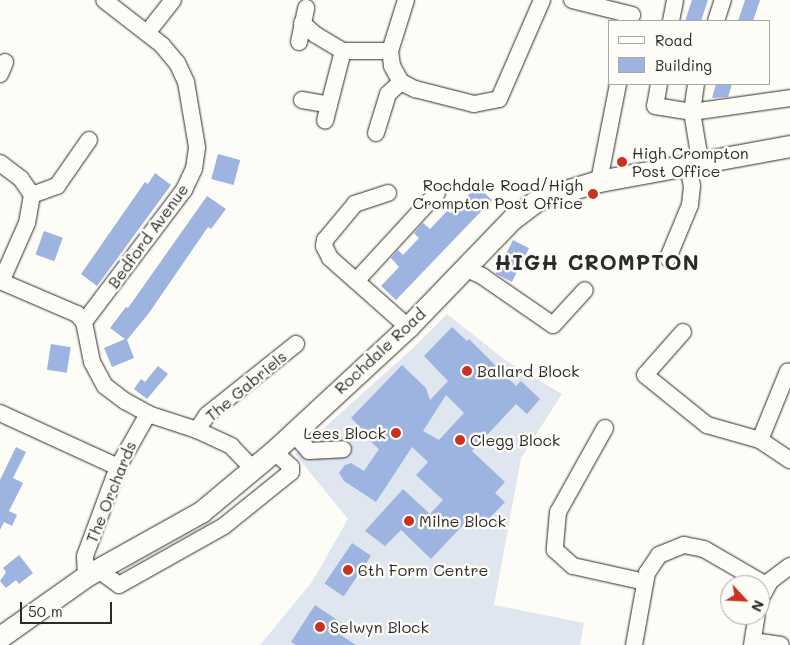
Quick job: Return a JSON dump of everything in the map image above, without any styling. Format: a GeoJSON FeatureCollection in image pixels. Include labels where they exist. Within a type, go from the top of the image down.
{"type":"FeatureCollection","features":[{"type":"Feature","properties":{"kind":"main road","name":"Rochdale Road"},"geometry":{"type":"LineString","coordinates":[[0,637],[92,573],[201,512],[274,451],[408,327],[512,219],[539,199],[599,181],[694,162],[790,146]]}},
{"type":"Feature","properties":{"kind":"street","name":"Bedford Avenue"},"geometry":{"type":"LineString","coordinates":[[84,322],[184,190],[194,169],[197,147],[186,82],[177,63],[147,33],[104,0]]}},
{"type":"Feature","properties":{"kind":"street"},"geometry":{"type":"LineString","coordinates":[[147,33],[173,0]]}},
{"type":"Feature","properties":{"kind":"street"},"geometry":{"type":"LineString","coordinates":[[406,0],[390,51],[392,66],[401,82],[415,89],[474,104],[499,99],[542,0]]}},
{"type":"Feature","properties":{"kind":"street"},"geometry":{"type":"LineString","coordinates":[[572,0],[633,12]]}},
{"type":"Feature","properties":{"kind":"street"},"geometry":{"type":"LineString","coordinates":[[670,20],[674,0]]}},
{"type":"Feature","properties":{"kind":"street"},"geometry":{"type":"LineString","coordinates":[[716,20],[723,0]]}},
{"type":"Feature","properties":{"kind":"street"},"geometry":{"type":"LineString","coordinates":[[299,42],[304,15],[316,36],[343,51],[390,51]]}},
{"type":"Feature","properties":{"kind":"street"},"geometry":{"type":"LineString","coordinates":[[325,121],[343,51]]}},
{"type":"Feature","properties":{"kind":"street"},"geometry":{"type":"LineString","coordinates":[[376,133],[388,94],[401,82]]}},
{"type":"Feature","properties":{"kind":"street"},"geometry":{"type":"LineString","coordinates":[[599,181],[618,85]]}},
{"type":"Feature","properties":{"kind":"street"},"geometry":{"type":"LineString","coordinates":[[659,85],[655,106],[692,112],[790,98]]}},
{"type":"Feature","properties":{"kind":"street"},"geometry":{"type":"LineString","coordinates":[[668,258],[690,205],[694,162],[692,112],[696,85]]}},
{"type":"Feature","properties":{"kind":"street"},"geometry":{"type":"LineString","coordinates":[[302,100],[329,105]]}},
{"type":"Feature","properties":{"kind":"street"},"geometry":{"type":"LineString","coordinates":[[32,195],[57,186],[89,140]]}},
{"type":"Feature","properties":{"kind":"street"},"geometry":{"type":"LineString","coordinates":[[0,163],[21,179],[32,195],[27,223],[0,282],[77,314],[84,322],[92,362],[105,386],[148,414],[197,430],[231,446],[253,469]]}},
{"type":"Feature","properties":{"kind":"street"},"geometry":{"type":"LineString","coordinates":[[388,193],[355,204],[325,240],[330,258],[408,327]]}},
{"type":"Feature","properties":{"kind":"street"},"geometry":{"type":"LineString","coordinates":[[357,280],[437,193]]}},
{"type":"Feature","properties":{"kind":"street"},"geometry":{"type":"LineString","coordinates":[[465,268],[482,276],[553,325],[585,290]]}},
{"type":"Feature","properties":{"kind":"street"},"geometry":{"type":"LineString","coordinates":[[683,332],[645,375],[707,425],[760,440],[790,460]]}},
{"type":"Feature","properties":{"kind":"street","name":"The Gabriels"},"geometry":{"type":"LineString","coordinates":[[197,430],[207,415],[296,344]]}},
{"type":"Feature","properties":{"kind":"street"},"geometry":{"type":"LineString","coordinates":[[760,440],[788,371]]}},
{"type":"Feature","properties":{"kind":"street","name":"The Orchards"},"geometry":{"type":"LineString","coordinates":[[92,573],[85,556],[118,467],[148,414]]}},
{"type":"Feature","properties":{"kind":"street"},"geometry":{"type":"LineString","coordinates":[[2,420],[118,467]]}},
{"type":"Feature","properties":{"kind":"street"},"geometry":{"type":"LineString","coordinates":[[605,428],[558,512],[555,550],[573,566],[645,582]]}},
{"type":"Feature","properties":{"kind":"street"},"geometry":{"type":"LineString","coordinates":[[293,433],[309,452],[343,449]]}},
{"type":"Feature","properties":{"kind":"street"},"geometry":{"type":"LineString","coordinates":[[92,573],[119,585],[224,526],[291,472],[291,467],[274,451]]}},
{"type":"Feature","properties":{"kind":"street"},"geometry":{"type":"LineString","coordinates":[[634,645],[645,582],[659,555],[684,545],[704,548],[739,575]]}},
{"type":"Feature","properties":{"kind":"street"},"geometry":{"type":"LineString","coordinates":[[770,586],[790,566]]}},
{"type":"Feature","properties":{"kind":"street"},"geometry":{"type":"LineString","coordinates":[[756,625],[753,643],[781,645]]}},
{"type":"Feature","properties":{"kind":"shaded area"},"geometry":{"type":"Polygon","coordinates":[[[447,314],[505,360],[562,394],[521,458],[494,605],[584,623],[580,645],[260,645],[312,582],[348,519],[295,454],[412,349],[447,314]]]}},
{"type":"Feature","properties":{"kind":"building"},"geometry":{"type":"Polygon","coordinates":[[[692,0],[708,0],[701,20],[685,20],[692,0]]]}},
{"type":"Feature","properties":{"kind":"building"},"geometry":{"type":"Polygon","coordinates":[[[745,0],[760,0],[753,20],[738,20],[745,0]]]}},
{"type":"Feature","properties":{"kind":"building"},"geometry":{"type":"Polygon","coordinates":[[[716,85],[732,85],[728,97],[712,98],[716,85]]]}},
{"type":"Feature","properties":{"kind":"building"},"geometry":{"type":"Polygon","coordinates":[[[218,154],[240,160],[233,185],[211,179],[218,154]]]}},
{"type":"Feature","properties":{"kind":"building"},"geometry":{"type":"Polygon","coordinates":[[[155,173],[171,185],[97,286],[81,274],[145,182],[148,184],[155,173]]]}},
{"type":"Feature","properties":{"kind":"building"},"geometry":{"type":"Polygon","coordinates":[[[477,186],[492,200],[396,300],[381,286],[399,267],[391,258],[398,250],[403,255],[419,238],[414,233],[423,223],[430,229],[447,211],[451,213],[477,186]]]}},
{"type":"Feature","properties":{"kind":"building"},"geometry":{"type":"Polygon","coordinates":[[[207,196],[226,209],[211,229],[208,227],[149,313],[127,340],[134,358],[112,367],[104,348],[125,339],[110,328],[126,307],[128,308],[207,196]]]}},
{"type":"Feature","properties":{"kind":"building"},"geometry":{"type":"Polygon","coordinates":[[[44,231],[63,238],[54,261],[35,254],[44,231]]]}},
{"type":"Feature","properties":{"kind":"building"},"geometry":{"type":"Polygon","coordinates":[[[513,240],[529,248],[512,282],[496,274],[513,240]]]}},
{"type":"Feature","properties":{"kind":"building"},"geometry":{"type":"Polygon","coordinates":[[[452,327],[467,341],[469,339],[516,386],[521,381],[540,399],[527,414],[516,404],[472,451],[505,482],[495,493],[505,502],[486,522],[480,517],[469,529],[464,524],[431,559],[401,530],[385,546],[365,531],[403,489],[430,514],[443,500],[416,475],[428,462],[412,447],[376,502],[344,481],[339,473],[345,465],[351,463],[364,471],[379,449],[363,435],[365,432],[351,418],[402,365],[426,388],[430,400],[448,381],[424,356],[452,327]],[[446,395],[423,431],[439,440],[464,413],[446,395]]]}},
{"type":"Feature","properties":{"kind":"building"},"geometry":{"type":"Polygon","coordinates":[[[51,344],[71,347],[67,373],[47,370],[51,344]]]}},
{"type":"Feature","properties":{"kind":"building"},"geometry":{"type":"Polygon","coordinates":[[[158,366],[168,374],[147,399],[134,389],[141,379],[145,382],[158,366]]]}},
{"type":"Feature","properties":{"kind":"building"},"geometry":{"type":"Polygon","coordinates":[[[16,447],[26,452],[13,478],[23,483],[9,511],[17,515],[12,526],[4,522],[0,530],[0,480],[16,447]]]}},
{"type":"Feature","properties":{"kind":"building","name":"6th Form Centre"},"geometry":{"type":"Polygon","coordinates":[[[352,543],[371,556],[344,596],[325,584],[352,543]]]}},
{"type":"Feature","properties":{"kind":"building"},"geometry":{"type":"Polygon","coordinates":[[[19,555],[33,573],[19,584],[16,580],[6,588],[0,581],[6,572],[3,568],[19,555]]]}},
{"type":"Feature","properties":{"kind":"building","name":"Selwyn Block"},"geometry":{"type":"Polygon","coordinates":[[[315,605],[342,623],[336,632],[356,645],[296,645],[291,642],[315,605]]]}},
{"type":"Feature","properties":{"kind":"place","name":"High Crompton Post Office"},"geometry":{"type":"Point","coordinates":[622,162]}},
{"type":"Feature","properties":{"kind":"place","name":"Rochdale Road/High Crompton Post Office"},"geometry":{"type":"Point","coordinates":[593,194]}},
{"type":"Feature","properties":{"kind":"place","name":"Ballard Block"},"geometry":{"type":"Point","coordinates":[467,371]}},
{"type":"Feature","properties":{"kind":"place","name":"Lees Block"},"geometry":{"type":"Point","coordinates":[396,433]}},
{"type":"Feature","properties":{"kind":"place","name":"Clegg Block"},"geometry":{"type":"Point","coordinates":[460,440]}},
{"type":"Feature","properties":{"kind":"place","name":"Milne Block"},"geometry":{"type":"Point","coordinates":[409,521]}},
{"type":"Feature","properties":{"kind":"place","name":"6th Form Centre"},"geometry":{"type":"Point","coordinates":[348,570]}},
{"type":"Feature","properties":{"kind":"place","name":"Selwyn Block"},"geometry":{"type":"Point","coordinates":[320,627]}},
{"type":"Feature","properties":{"kind":"district","name":"HIGH CROMPTON"},"geometry":{"type":"Point","coordinates":[597,262]}}]}
